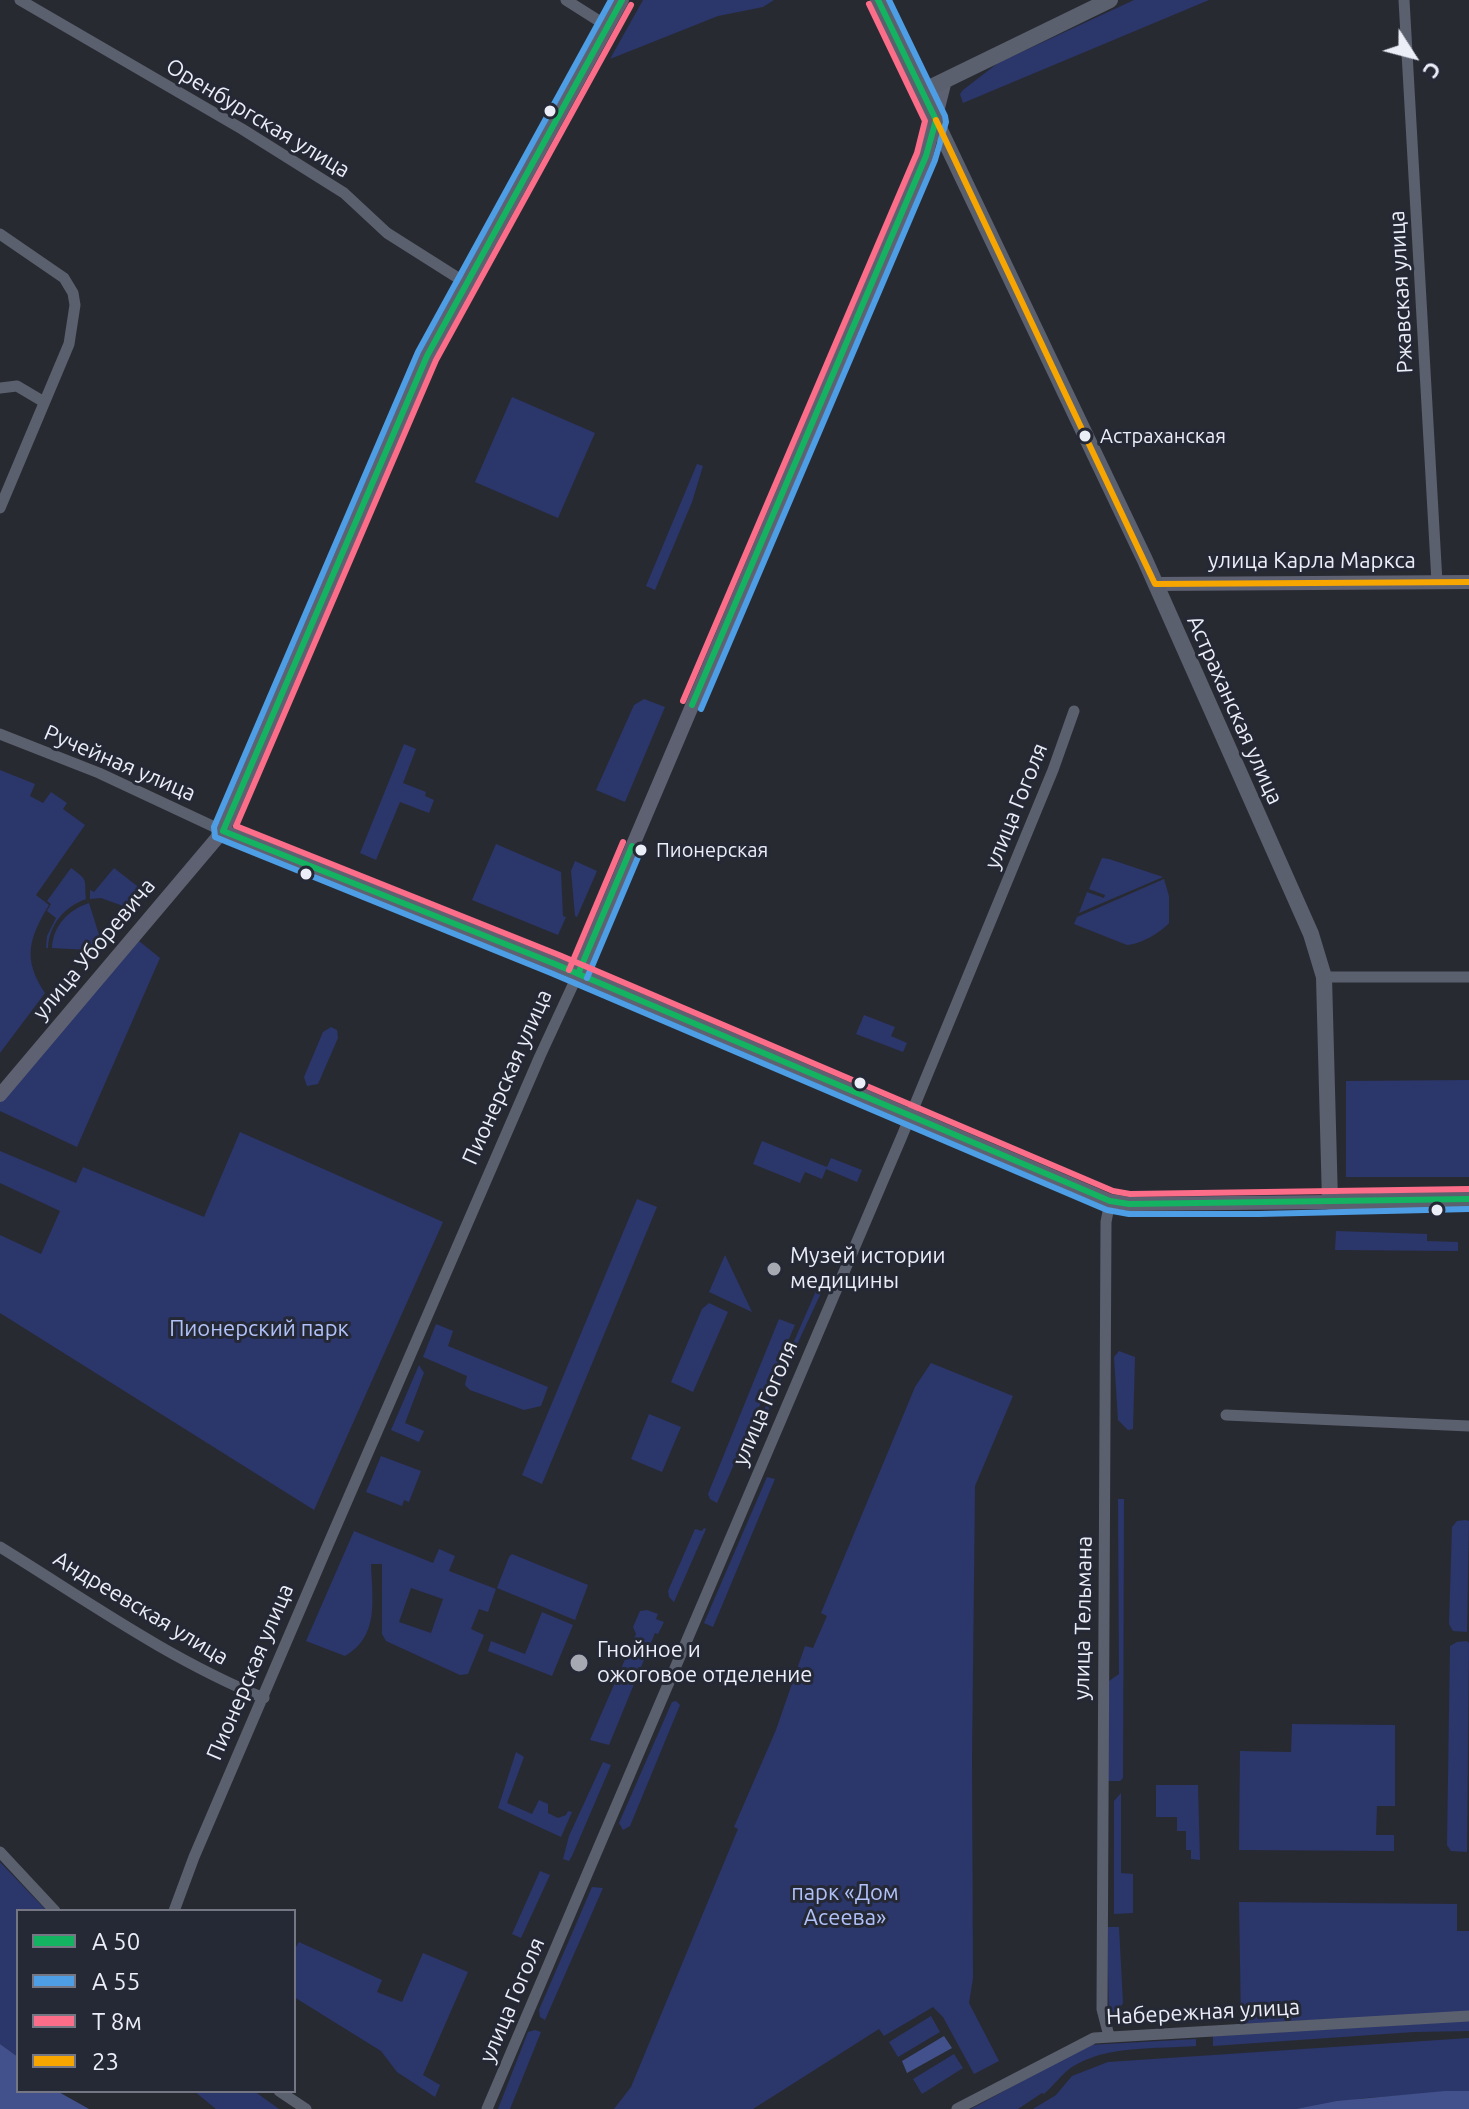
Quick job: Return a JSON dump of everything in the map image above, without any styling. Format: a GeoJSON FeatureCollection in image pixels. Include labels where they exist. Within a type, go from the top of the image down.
{"type":"FeatureCollection","features":[{"type":"Feature","properties":{"kind":"main road","name":"улица Уборевича"},"geometry":{"type":"LineString","coordinates":[[0,1095],[223,831],[427,356],[622,0]]}},
{"type":"Feature","properties":{"kind":"main road","name":"Астраханская улица"},"geometry":{"type":"LineString","coordinates":[[878,0],[1155,584],[1307,923],[1324,977],[1330,1202]]}},
{"type":"Feature","properties":{"kind":"main road"},"geometry":{"type":"LineString","coordinates":[[923,91],[1110,0]]}},
{"type":"Feature","properties":{"kind":"main road","name":"Пионерская улица"},"geometry":{"type":"LineString","coordinates":[[578,974],[926,156],[945,80]]}},
{"type":"Feature","properties":{"kind":"main road","name":"улица Карла Маркса"},"geometry":{"type":"LineString","coordinates":[[1155,584],[1469,582]]}},
{"type":"Feature","properties":{"kind":"main road"},"geometry":{"type":"LineString","coordinates":[[223,831],[578,974],[1110,1201],[1129,1204],[1469,1199]]}},
{"type":"Feature","properties":{"kind":"street","name":"Оренбургская улица"},"geometry":{"type":"LineString","coordinates":[[20,0],[242,129],[344,193],[387,233],[466,283]]}},
{"type":"Feature","properties":{"kind":"street"},"geometry":{"type":"LineString","coordinates":[[566,0],[607,26]]}},
{"type":"Feature","properties":{"kind":"street","name":"Ржавская улица"},"geometry":{"type":"LineString","coordinates":[[1404,0],[1437,582]]}},
{"type":"Feature","properties":{"kind":"street"},"geometry":{"type":"LineString","coordinates":[[0,234],[57,272],[69,285],[74,298],[75,317],[69,344],[1,503]]}},
{"type":"Feature","properties":{"kind":"street"},"geometry":{"type":"LineString","coordinates":[[0,388],[17,386],[44,402]]}},
{"type":"Feature","properties":{"kind":"street","name":"улица Гоголя"},"geometry":{"type":"LineString","coordinates":[[487,2109],[910,1115],[1053,770],[1074,711]]}},
{"type":"Feature","properties":{"kind":"street","name":"Ручейная улица"},"geometry":{"type":"LineString","coordinates":[[0,734],[99,773],[223,831]]}},
{"type":"Feature","properties":{"kind":"street","name":"Пионерская улица"},"geometry":{"type":"LineString","coordinates":[[175,1909],[199,1845],[578,974]]}},
{"type":"Feature","properties":{"kind":"street"},"geometry":{"type":"LineString","coordinates":[[1324,977],[1469,977]]}},
{"type":"Feature","properties":{"kind":"street","name":"улица Тельмана"},"geometry":{"type":"LineString","coordinates":[[1109,2036],[1102,2009],[1102,1658],[1106,1222],[1110,1201]]}},
{"type":"Feature","properties":{"kind":"street"},"geometry":{"type":"LineString","coordinates":[[1226,1415],[1469,1426]]}},
{"type":"Feature","properties":{"kind":"street","name":"Андреевская улица"},"geometry":{"type":"LineString","coordinates":[[0,1547],[189,1663],[264,1698]]}},
{"type":"Feature","properties":{"kind":"street"},"geometry":{"type":"LineString","coordinates":[[0,1852],[53,1909]]}},
{"type":"Feature","properties":{"kind":"street","name":"Набережная улица"},"geometry":{"type":"LineString","coordinates":[[957,2109],[1094,2038],[1469,2016]]}},
{"type":"Feature","properties":{"kind":"street"},"geometry":{"type":"LineString","coordinates":[[282,2093],[306,2109]]}},
{"type":"Feature","properties":{"kind":"green space"},"geometry":{"type":"Polygon","coordinates":[[[643,0],[774,0],[763,7],[718,16],[610,59],[643,0]]]}},
{"type":"Feature","properties":{"kind":"green space"},"geometry":{"type":"Polygon","coordinates":[[[1134,0],[1209,0],[963,103],[960,94],[963,90],[998,63],[1134,0]]]}},
{"type":"Feature","properties":{"kind":"green space"},"geometry":{"type":"Polygon","coordinates":[[[512,397],[595,433],[558,518],[475,482],[512,397]]]}},
{"type":"Feature","properties":{"kind":"green space"},"geometry":{"type":"Polygon","coordinates":[[[697,464],[703,466],[692,502],[655,590],[646,586],[697,464]]]}},
{"type":"Feature","properties":{"kind":"green space"},"geometry":{"type":"Polygon","coordinates":[[[644,699],[665,707],[625,802],[596,790],[634,705],[644,699]]]}},
{"type":"Feature","properties":{"kind":"green space"},"geometry":{"type":"Polygon","coordinates":[[[404,744],[416,749],[403,783],[426,792],[425,796],[434,800],[429,813],[400,802],[376,860],[360,853],[404,744]]]}},
{"type":"Feature","properties":{"kind":"green space"},"geometry":{"type":"Polygon","coordinates":[[[0,770],[35,784],[30,796],[43,803],[51,792],[67,803],[63,809],[85,825],[36,895],[49,905],[31,949],[33,970],[45,993],[0,1053],[0,770]]]}},
{"type":"Feature","properties":{"kind":"green space"},"geometry":{"type":"Polygon","coordinates":[[[496,844],[561,872],[563,916],[566,917],[558,935],[472,900],[496,844]]]}},
{"type":"Feature","properties":{"kind":"green space"},"geometry":{"type":"Polygon","coordinates":[[[1102,858],[1163,877],[1079,913],[1087,892],[1104,898],[1105,895],[1089,889],[1102,858]]]}},
{"type":"Feature","properties":{"kind":"green space"},"geometry":{"type":"Polygon","coordinates":[[[575,861],[597,871],[577,917],[571,871],[575,861]]]}},
{"type":"Feature","properties":{"kind":"green space"},"geometry":{"type":"Polygon","coordinates":[[[71,868],[84,880],[86,899],[59,918],[46,948],[47,936],[56,918],[47,911],[51,904],[47,901],[71,868]]]}},
{"type":"Feature","properties":{"kind":"green space"},"geometry":{"type":"Polygon","coordinates":[[[114,868],[141,889],[126,907],[101,898],[90,899],[90,890],[94,892],[114,868]]]}},
{"type":"Feature","properties":{"kind":"green space"},"geometry":{"type":"Polygon","coordinates":[[[1164,879],[1169,896],[1169,923],[1138,943],[1127,945],[1074,924],[1077,917],[1164,879]]]}},
{"type":"Feature","properties":{"kind":"green space"},"geometry":{"type":"Polygon","coordinates":[[[89,903],[100,938],[90,950],[52,948],[55,933],[63,920],[89,903]]]}},
{"type":"Feature","properties":{"kind":"green space"},"geometry":{"type":"Polygon","coordinates":[[[134,937],[160,958],[77,1147],[0,1111],[0,1091],[134,937]]]}},
{"type":"Feature","properties":{"kind":"green space"},"geometry":{"type":"Polygon","coordinates":[[[864,1015],[895,1027],[891,1036],[907,1043],[903,1052],[856,1034],[864,1015]]]}},
{"type":"Feature","properties":{"kind":"green space"},"geometry":{"type":"Polygon","coordinates":[[[331,1027],[337,1030],[338,1038],[318,1084],[307,1086],[304,1077],[323,1032],[331,1027]]]}},
{"type":"Feature","properties":{"kind":"green space"},"geometry":{"type":"Polygon","coordinates":[[[1469,1080],[1469,1177],[1346,1177],[1346,1081],[1469,1080]]]}},
{"type":"Feature","properties":{"kind":"green space","name":"Пионерский парк"},"geometry":{"type":"Polygon","coordinates":[[[240,1132],[443,1222],[314,1510],[0,1313],[0,1235],[41,1254],[60,1211],[0,1183],[0,1151],[76,1183],[83,1167],[204,1217],[240,1132]]]}},
{"type":"Feature","properties":{"kind":"green space"},"geometry":{"type":"Polygon","coordinates":[[[762,1141],[827,1167],[831,1158],[862,1170],[857,1182],[826,1169],[822,1179],[805,1172],[800,1183],[753,1164],[762,1141]]]}},
{"type":"Feature","properties":{"kind":"green space"},"geometry":{"type":"Polygon","coordinates":[[[637,1199],[657,1207],[542,1484],[522,1475],[637,1199]]]}},
{"type":"Feature","properties":{"kind":"green space"},"geometry":{"type":"Polygon","coordinates":[[[1336,1231],[1427,1234],[1427,1241],[1458,1242],[1458,1251],[1335,1250],[1336,1231]]]}},
{"type":"Feature","properties":{"kind":"green space"},"geometry":{"type":"Polygon","coordinates":[[[725,1255],[752,1312],[709,1292],[725,1255]]]}},
{"type":"Feature","properties":{"kind":"green space"},"geometry":{"type":"Polygon","coordinates":[[[816,1291],[821,1293],[794,1351],[796,1358],[789,1361],[761,1428],[757,1426],[816,1291]]]}},
{"type":"Feature","properties":{"kind":"green space"},"geometry":{"type":"Polygon","coordinates":[[[709,1303],[728,1312],[693,1392],[671,1382],[702,1309],[709,1303]]]}},
{"type":"Feature","properties":{"kind":"green space"},"geometry":{"type":"Polygon","coordinates":[[[779,1319],[795,1325],[717,1503],[708,1494],[779,1319]]]}},
{"type":"Feature","properties":{"kind":"green space"},"geometry":{"type":"Polygon","coordinates":[[[436,1324],[453,1331],[448,1346],[548,1387],[541,1406],[524,1410],[470,1390],[465,1385],[467,1376],[423,1357],[436,1324]]]}},
{"type":"Feature","properties":{"kind":"green space"},"geometry":{"type":"Polygon","coordinates":[[[1119,1351],[1135,1357],[1133,1429],[1128,1430],[1118,1420],[1114,1357],[1119,1351]]]}},
{"type":"Feature","properties":{"kind":"green space","name":"парк «Дом Асеева»"},"geometry":{"type":"Polygon","coordinates":[[[931,1363],[1013,1396],[975,1486],[973,1978],[969,2003],[999,2061],[974,2074],[943,2017],[933,2007],[884,2036],[879,2029],[753,2109],[614,2109],[631,2087],[738,1829],[734,1827],[776,1730],[805,1646],[813,1648],[827,1616],[821,1613],[915,1387],[931,1363]]]}},
{"type":"Feature","properties":{"kind":"green space"},"geometry":{"type":"Polygon","coordinates":[[[419,1365],[424,1373],[405,1423],[424,1431],[419,1442],[391,1430],[419,1365]]]}},
{"type":"Feature","properties":{"kind":"green space"},"geometry":{"type":"Polygon","coordinates":[[[649,1414],[681,1427],[662,1472],[631,1459],[649,1414]]]}},
{"type":"Feature","properties":{"kind":"green space"},"geometry":{"type":"Polygon","coordinates":[[[381,1456],[421,1471],[409,1502],[404,1500],[402,1506],[366,1492],[381,1456]]]}},
{"type":"Feature","properties":{"kind":"green space"},"geometry":{"type":"Polygon","coordinates":[[[767,1477],[775,1479],[713,1627],[704,1623],[767,1477]]]}},
{"type":"Feature","properties":{"kind":"green space"},"geometry":{"type":"Polygon","coordinates":[[[1118,1499],[1124,1499],[1123,1778],[1120,1781],[1106,1781],[1109,1681],[1119,1674],[1118,1499]]]}},
{"type":"Feature","properties":{"kind":"green space"},"geometry":{"type":"Polygon","coordinates":[[[1457,1521],[1469,1521],[1467,1632],[1453,1631],[1449,1624],[1452,1527],[1457,1521]]]}},
{"type":"Feature","properties":{"kind":"green space"},"geometry":{"type":"Polygon","coordinates":[[[704,1528],[674,1602],[668,1591],[695,1529],[702,1531],[704,1528]]]}},
{"type":"Feature","properties":{"kind":"green space"},"geometry":{"type":"Polygon","coordinates":[[[354,1531],[433,1563],[439,1549],[455,1556],[449,1571],[496,1589],[488,1612],[479,1609],[471,1629],[484,1635],[468,1674],[460,1675],[386,1641],[382,1634],[382,1564],[371,1564],[372,1615],[364,1638],[356,1648],[345,1656],[306,1641],[354,1531]],[[411,1588],[399,1622],[431,1633],[443,1599],[411,1588]]]}},
{"type":"Feature","properties":{"kind":"green space"},"geometry":{"type":"Polygon","coordinates":[[[512,1554],[588,1585],[575,1620],[497,1588],[512,1554]]]}},
{"type":"Feature","properties":{"kind":"green space"},"geometry":{"type":"Polygon","coordinates":[[[640,1611],[658,1614],[656,1619],[664,1622],[658,1634],[655,1633],[609,1745],[590,1740],[636,1634],[633,1627],[640,1611]]]}},
{"type":"Feature","properties":{"kind":"green space"},"geometry":{"type":"Polygon","coordinates":[[[542,1612],[573,1625],[552,1676],[488,1651],[491,1641],[525,1654],[542,1612]]]}},
{"type":"Feature","properties":{"kind":"green space"},"geometry":{"type":"Polygon","coordinates":[[[1467,1641],[1467,1852],[1451,1851],[1447,1845],[1450,1646],[1467,1641]]]}},
{"type":"Feature","properties":{"kind":"green space"},"geometry":{"type":"Polygon","coordinates":[[[672,1702],[680,1705],[630,1826],[623,1830],[619,1823],[672,1702]]]}},
{"type":"Feature","properties":{"kind":"green space"},"geometry":{"type":"Polygon","coordinates":[[[1292,1724],[1395,1725],[1395,1806],[1377,1806],[1376,1835],[1394,1835],[1394,1851],[1239,1850],[1240,1751],[1291,1752],[1292,1724]]]}},
{"type":"Feature","properties":{"kind":"green space"},"geometry":{"type":"Polygon","coordinates":[[[516,1752],[524,1757],[507,1803],[532,1814],[539,1800],[548,1804],[548,1813],[558,1818],[568,1811],[572,1812],[561,1837],[498,1808],[516,1752]]]}},
{"type":"Feature","properties":{"kind":"green space"},"geometry":{"type":"Polygon","coordinates":[[[603,1762],[611,1765],[572,1856],[569,1861],[563,1859],[569,1836],[603,1762]]]}},
{"type":"Feature","properties":{"kind":"green space"},"geometry":{"type":"Polygon","coordinates":[[[1156,1785],[1198,1785],[1200,1860],[1191,1859],[1191,1850],[1186,1850],[1186,1831],[1177,1831],[1177,1817],[1156,1817],[1156,1785]]]}},
{"type":"Feature","properties":{"kind":"green space"},"geometry":{"type":"Polygon","coordinates":[[[1121,1793],[1121,1873],[1133,1874],[1133,1913],[1114,1914],[1114,1801],[1121,1793]]]}},
{"type":"Feature","properties":{"kind":"green space"},"geometry":{"type":"Polygon","coordinates":[[[0,1862],[45,1909],[16,1909],[16,2056],[0,2044],[0,1862]]]}},
{"type":"Feature","properties":{"kind":"green space"},"geometry":{"type":"Polygon","coordinates":[[[540,1871],[550,1875],[521,1938],[512,1934],[540,1871]]]}},
{"type":"Feature","properties":{"kind":"green space"},"geometry":{"type":"Polygon","coordinates":[[[592,1887],[603,1888],[545,2020],[540,2017],[539,2010],[592,1887]]]}},
{"type":"Feature","properties":{"kind":"green space"},"geometry":{"type":"Polygon","coordinates":[[[1239,1902],[1457,1904],[1457,1931],[1469,1931],[1469,2012],[1241,2024],[1239,1902]]]}},
{"type":"Feature","properties":{"kind":"green space"},"geometry":{"type":"Polygon","coordinates":[[[1107,1927],[1119,1927],[1123,2003],[1113,2019],[1109,2019],[1107,1927]]]}},
{"type":"Feature","properties":{"kind":"green space"},"geometry":{"type":"Polygon","coordinates":[[[299,1942],[382,1980],[377,1992],[402,2002],[423,1953],[468,1972],[423,2075],[440,2085],[435,2097],[397,2072],[381,2051],[296,1998],[296,1947],[299,1942]]]}},
{"type":"Feature","properties":{"kind":"green space"},"geometry":{"type":"Polygon","coordinates":[[[931,2016],[940,2032],[898,2057],[889,2042],[931,2016]]]}},
{"type":"Feature","properties":{"kind":"green space"},"geometry":{"type":"Polygon","coordinates":[[[1469,2021],[1469,2031],[1213,2046],[1213,2036],[1469,2021]]]}},
{"type":"Feature","properties":{"kind":"green space"},"geometry":{"type":"Polygon","coordinates":[[[528,2032],[541,2032],[510,2109],[498,2109],[528,2032]]]}},
{"type":"Feature","properties":{"kind":"green space"},"geometry":{"type":"Polygon","coordinates":[[[1469,2038],[1469,2091],[1366,2098],[1296,2109],[1033,2109],[1056,2095],[1072,2076],[1108,2062],[1469,2038]]]}},
{"type":"Feature","properties":{"kind":"green space"},"geometry":{"type":"Polygon","coordinates":[[[1196,2039],[1196,2046],[1116,2051],[1085,2060],[1068,2070],[1044,2094],[1018,2109],[971,2109],[1088,2045],[1196,2039]]]}},
{"type":"Feature","properties":{"kind":"green space"},"geometry":{"type":"Polygon","coordinates":[[[954,2054],[963,2068],[922,2094],[913,2079],[954,2054]]]}},
{"type":"Feature","properties":{"kind":"green space"},"geometry":{"type":"Polygon","coordinates":[[[196,2093],[257,2093],[279,2109],[216,2109],[196,2093]]]}},
{"type":"Feature","properties":{"kind":"shaded area"},"geometry":{"type":"Polygon","coordinates":[[[944,2036],[952,2048],[907,2073],[902,2061],[944,2036]]]}},
{"type":"Feature","properties":{"kind":"shaded area"},"geometry":{"type":"Polygon","coordinates":[[[0,2044],[16,2056],[16,2093],[61,2093],[89,2109],[0,2109],[0,2044]]]}},
{"type":"Feature","properties":{"kind":"shaded area"},"geometry":{"type":"Polygon","coordinates":[[[1469,2091],[1469,2109],[1296,2109],[1337,2101],[1469,2091]]]}},
{"type":"Feature","properties":{"kind":"transit line"},"geometry":{"type":"LineString","coordinates":[[611,0],[418,352],[214,827],[215,837],[551,973],[1107,1210],[1129,1214],[1259,1214],[1469,1209]]}},
{"type":"Feature","properties":{"kind":"transit line"},"geometry":{"type":"LineString","coordinates":[[622,0],[427,356],[223,831],[555,964],[1110,1201],[1129,1204],[1469,1199]]}},
{"type":"Feature","properties":{"kind":"transit line"},"geometry":{"type":"LineString","coordinates":[[692,705],[926,156],[936,120],[878,0]]}},
{"type":"Feature","properties":{"kind":"transit line"},"geometry":{"type":"LineString","coordinates":[[701,709],[935,160],[946,122],[889,0]]}},
{"type":"Feature","properties":{"kind":"transit line"},"geometry":{"type":"LineString","coordinates":[[683,701],[917,153],[925,121],[869,4]]}},
{"type":"Feature","properties":{"kind":"transit line"},"geometry":{"type":"LineString","coordinates":[[631,5],[436,360],[236,826],[559,955],[1113,1191],[1130,1194],[1469,1189]]}},
{"type":"Feature","properties":{"kind":"transit line","name":"23"},"geometry":{"type":"LineString","coordinates":[[936,120],[1155,584],[1469,582]]}},
{"type":"Feature","properties":{"kind":"transit line"},"geometry":{"type":"LineString","coordinates":[[569,970],[623,842]]}},
{"type":"Feature","properties":{"kind":"transit line"},"geometry":{"type":"LineString","coordinates":[[578,974],[632,846]]}},
{"type":"Feature","properties":{"kind":"transit line"},"geometry":{"type":"LineString","coordinates":[[587,978],[641,850]]}},
{"type":"Feature","properties":{"kind":"place","name":"Астраханская"},"geometry":{"type":"Point","coordinates":[1085,436]}},
{"type":"Feature","properties":{"kind":"place","name":"Пионерская"},"geometry":{"type":"Point","coordinates":[641,850]}},
{"type":"Feature","properties":{"kind":"place","name":"Музей истории медицины"},"geometry":{"type":"Point","coordinates":[774,1269]}},
{"type":"Feature","properties":{"kind":"place","name":"Гнойное и ожоговое отделение"},"geometry":{"type":"Point","coordinates":[579,1663]}}]}
